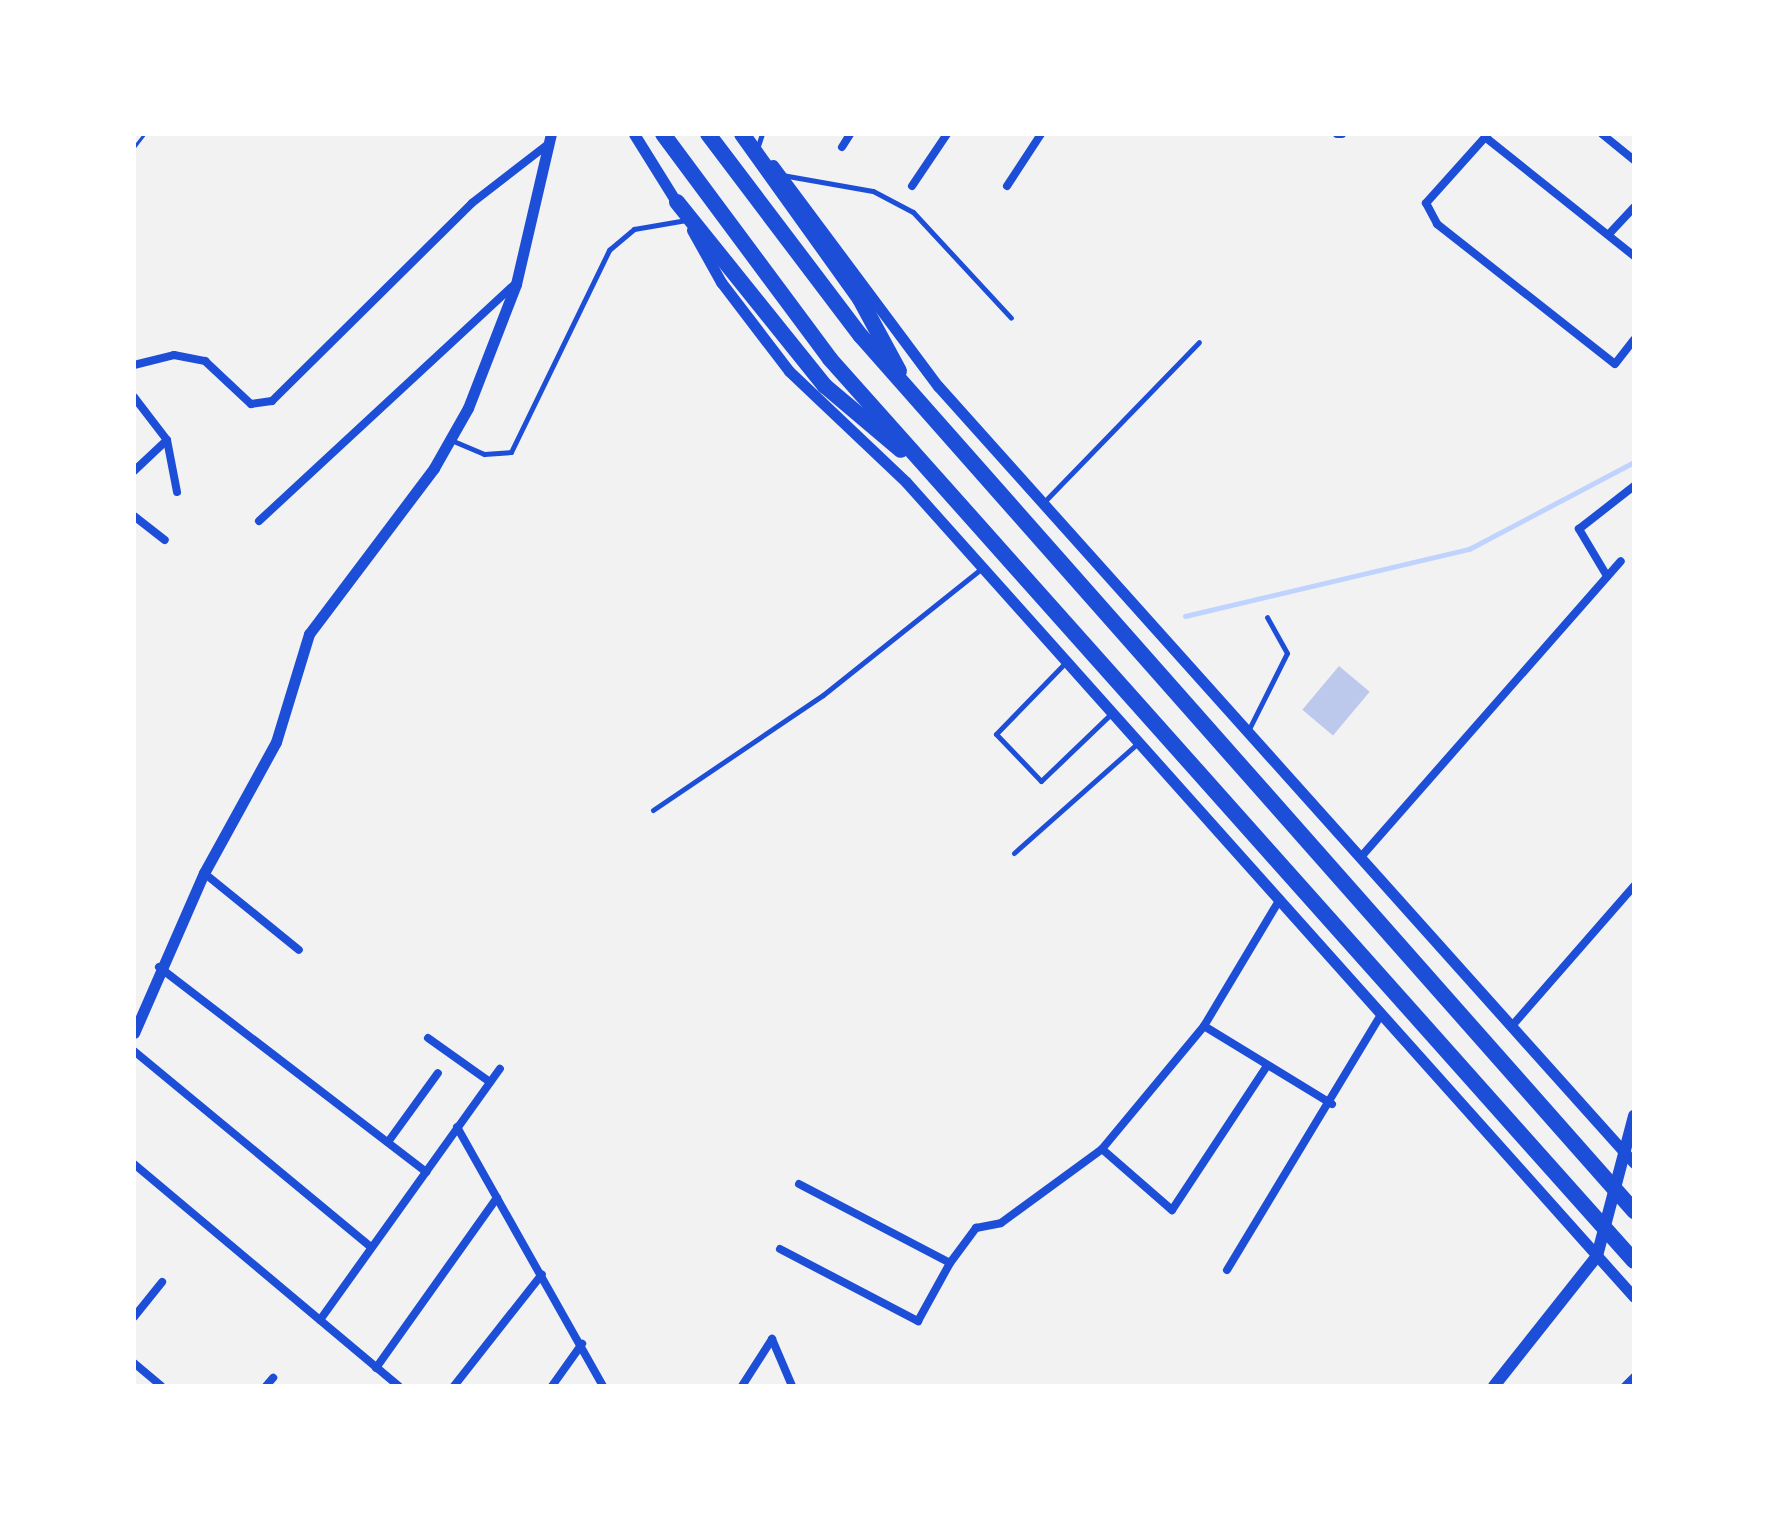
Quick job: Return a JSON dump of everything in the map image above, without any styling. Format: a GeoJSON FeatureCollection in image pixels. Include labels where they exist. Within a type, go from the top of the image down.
{"type":"FeatureCollection","features":[{"type":"Feature","properties":{"kind":"highway"},"geometry":{"type":"LineString","coordinates":[[663,134],[772,286],[931,473],[1634,1261]]}},
{"type":"Feature","properties":{"kind":"highway"},"geometry":{"type":"LineString","coordinates":[[708,134],[783,240],[908,390],[1634,1211]]}},
{"type":"Feature","properties":{"kind":"highway"},"geometry":{"type":"LineString","coordinates":[[745,134],[879,329],[908,390]]}},
{"type":"Feature","properties":{"kind":"highway"},"geometry":{"type":"LineString","coordinates":[[677,202],[825,386],[931,473]]}},
{"type":"Feature","properties":{"kind":"main road"},"geometry":{"type":"LineString","coordinates":[[1494,1386],[1597,1256],[1634,1116]]}},
{"type":"Feature","properties":{"kind":"street"},"geometry":{"type":"LineString","coordinates":[[634,134],[677,202],[721,282],[789,371],[906,482],[1634,1297]]}},
{"type":"Feature","properties":{"kind":"street"},"geometry":{"type":"LineString","coordinates":[[745,134],[781,174],[938,386],[1634,1163]]}},
{"type":"Feature","properties":{"kind":"street"},"geometry":{"type":"LineString","coordinates":[[842,147],[850,134]]}},
{"type":"Feature","properties":{"kind":"street"},"geometry":{"type":"LineString","coordinates":[[912,186],[947,134]]}},
{"type":"Feature","properties":{"kind":"street"},"geometry":{"type":"LineString","coordinates":[[1007,186],[1041,134]]}},
{"type":"Feature","properties":{"kind":"street"},"geometry":{"type":"LineString","coordinates":[[1602,134],[1634,160]]}},
{"type":"Feature","properties":{"kind":"street"},"geometry":{"type":"LineString","coordinates":[[1634,256],[1487,135],[1426,203],[1437,224],[1615,364],[1634,340]]}},
{"type":"Feature","properties":{"kind":"street"},"geometry":{"type":"LineString","coordinates":[[134,1033],[159,966],[204,873],[276,742],[309,634],[450,440],[516,284],[549,140]]}},
{"type":"Feature","properties":{"kind":"street"},"geometry":{"type":"LineString","coordinates":[[134,365],[174,355],[205,361],[251,404],[272,401],[472,203],[549,140]]}},
{"type":"Feature","properties":{"kind":"street"},"geometry":{"type":"LineString","coordinates":[[1609,234],[1634,207]]}},
{"type":"Feature","properties":{"kind":"street"},"geometry":{"type":"LineString","coordinates":[[259,521],[516,284]]}},
{"type":"Feature","properties":{"kind":"street"},"geometry":{"type":"LineString","coordinates":[[134,397],[167,440],[177,492]]}},
{"type":"Feature","properties":{"kind":"street"},"geometry":{"type":"LineString","coordinates":[[134,471],[167,440]]}},
{"type":"Feature","properties":{"kind":"street"},"geometry":{"type":"LineString","coordinates":[[1607,576],[1579,529],[1634,486]]}},
{"type":"Feature","properties":{"kind":"street"},"geometry":{"type":"LineString","coordinates":[[134,516],[165,540]]}},
{"type":"Feature","properties":{"kind":"street"},"geometry":{"type":"LineString","coordinates":[[1360,858],[1621,561]]}},
{"type":"Feature","properties":{"kind":"street"},"geometry":{"type":"LineString","coordinates":[[204,873],[299,950]]}},
{"type":"Feature","properties":{"kind":"street"},"geometry":{"type":"LineString","coordinates":[[1511,1027],[1634,886]]}},
{"type":"Feature","properties":{"kind":"street"},"geometry":{"type":"LineString","coordinates":[[780,1249],[918,1321],[950,1263],[976,1228],[1001,1223],[1044,1184],[1102,1149],[1204,1026],[1280,899]]}},
{"type":"Feature","properties":{"kind":"street"},"geometry":{"type":"LineString","coordinates":[[159,966],[426,1172]]}},
{"type":"Feature","properties":{"kind":"street"},"geometry":{"type":"LineString","coordinates":[[1227,1270],[1332,1104],[1382,1013]]}},
{"type":"Feature","properties":{"kind":"street"},"geometry":{"type":"LineString","coordinates":[[1204,1026],[1332,1104]]}},
{"type":"Feature","properties":{"kind":"street"},"geometry":{"type":"LineString","coordinates":[[428,1038],[490,1082]]}},
{"type":"Feature","properties":{"kind":"street"},"geometry":{"type":"LineString","coordinates":[[134,1051],[371,1247]]}},
{"type":"Feature","properties":{"kind":"street"},"geometry":{"type":"LineString","coordinates":[[1102,1149],[1172,1210],[1267,1066]]}},
{"type":"Feature","properties":{"kind":"street"},"geometry":{"type":"LineString","coordinates":[[320,1320],[500,1069]]}},
{"type":"Feature","properties":{"kind":"street"},"geometry":{"type":"LineString","coordinates":[[388,1142],[438,1073]]}},
{"type":"Feature","properties":{"kind":"street"},"geometry":{"type":"LineString","coordinates":[[457,1127],[603,1386]]}},
{"type":"Feature","properties":{"kind":"street"},"geometry":{"type":"LineString","coordinates":[[134,1164],[399,1386]]}},
{"type":"Feature","properties":{"kind":"street"},"geometry":{"type":"LineString","coordinates":[[799,1184],[950,1263]]}},
{"type":"Feature","properties":{"kind":"street"},"geometry":{"type":"LineString","coordinates":[[376,1368],[497,1198]]}},
{"type":"Feature","properties":{"kind":"street"},"geometry":{"type":"LineString","coordinates":[[454,1386],[542,1274]]}},
{"type":"Feature","properties":{"kind":"street"},"geometry":{"type":"LineString","coordinates":[[134,1317],[162,1282]]}},
{"type":"Feature","properties":{"kind":"street"},"geometry":{"type":"LineString","coordinates":[[742,1386],[772,1339],[792,1386]]}},
{"type":"Feature","properties":{"kind":"street"},"geometry":{"type":"LineString","coordinates":[[552,1386],[582,1344]]}},
{"type":"Feature","properties":{"kind":"street"},"geometry":{"type":"LineString","coordinates":[[134,1363],[161,1386]]}},
{"type":"Feature","properties":{"kind":"street"},"geometry":{"type":"LineString","coordinates":[[1625,1386],[1634,1377]]}},
{"type":"Feature","properties":{"kind":"street"},"geometry":{"type":"LineString","coordinates":[[266,1386],[273,1378]]}},
{"type":"Feature","properties":{"kind":"lane"},"geometry":{"type":"LineString","coordinates":[[758,146],[762,134]]}},
{"type":"Feature","properties":{"kind":"lane"},"geometry":{"type":"LineString","coordinates":[[781,174],[873,191],[913,212],[1011,318]]}},
{"type":"Feature","properties":{"kind":"lane"},"geometry":{"type":"LineString","coordinates":[[450,440],[484,454],[511,452],[609,250],[634,229],[687,220]]}},
{"type":"Feature","properties":{"kind":"lane"},"geometry":{"type":"LineString","coordinates":[[1043,503],[1199,342]]}},
{"type":"Feature","properties":{"kind":"lane"},"geometry":{"type":"LineString","coordinates":[[653,810],[823,695],[982,569]]}},
{"type":"Feature","properties":{"kind":"lane"},"geometry":{"type":"LineString","coordinates":[[1248,732],[1287,653],[1267,617]]}},
{"type":"Feature","properties":{"kind":"lane"},"geometry":{"type":"LineString","coordinates":[[1066,661],[996,734],[1041,781],[1113,712]]}},
{"type":"Feature","properties":{"kind":"lane"},"geometry":{"type":"LineString","coordinates":[[1014,853],[1139,741]]}},
{"type":"Feature","properties":{"kind":"path"},"geometry":{"type":"LineString","coordinates":[[134,147],[144,134]]}},
{"type":"Feature","properties":{"kind":"building"},"geometry":{"type":"Polygon","coordinates":[[[1339,666],[1370,692],[1333,735],[1302,710],[1339,666]]]}},
{"type":"Feature","properties":{"kind":"waterway"},"geometry":{"type":"LineString","coordinates":[[1185,616],[1469,549],[1634,462]]}}]}
